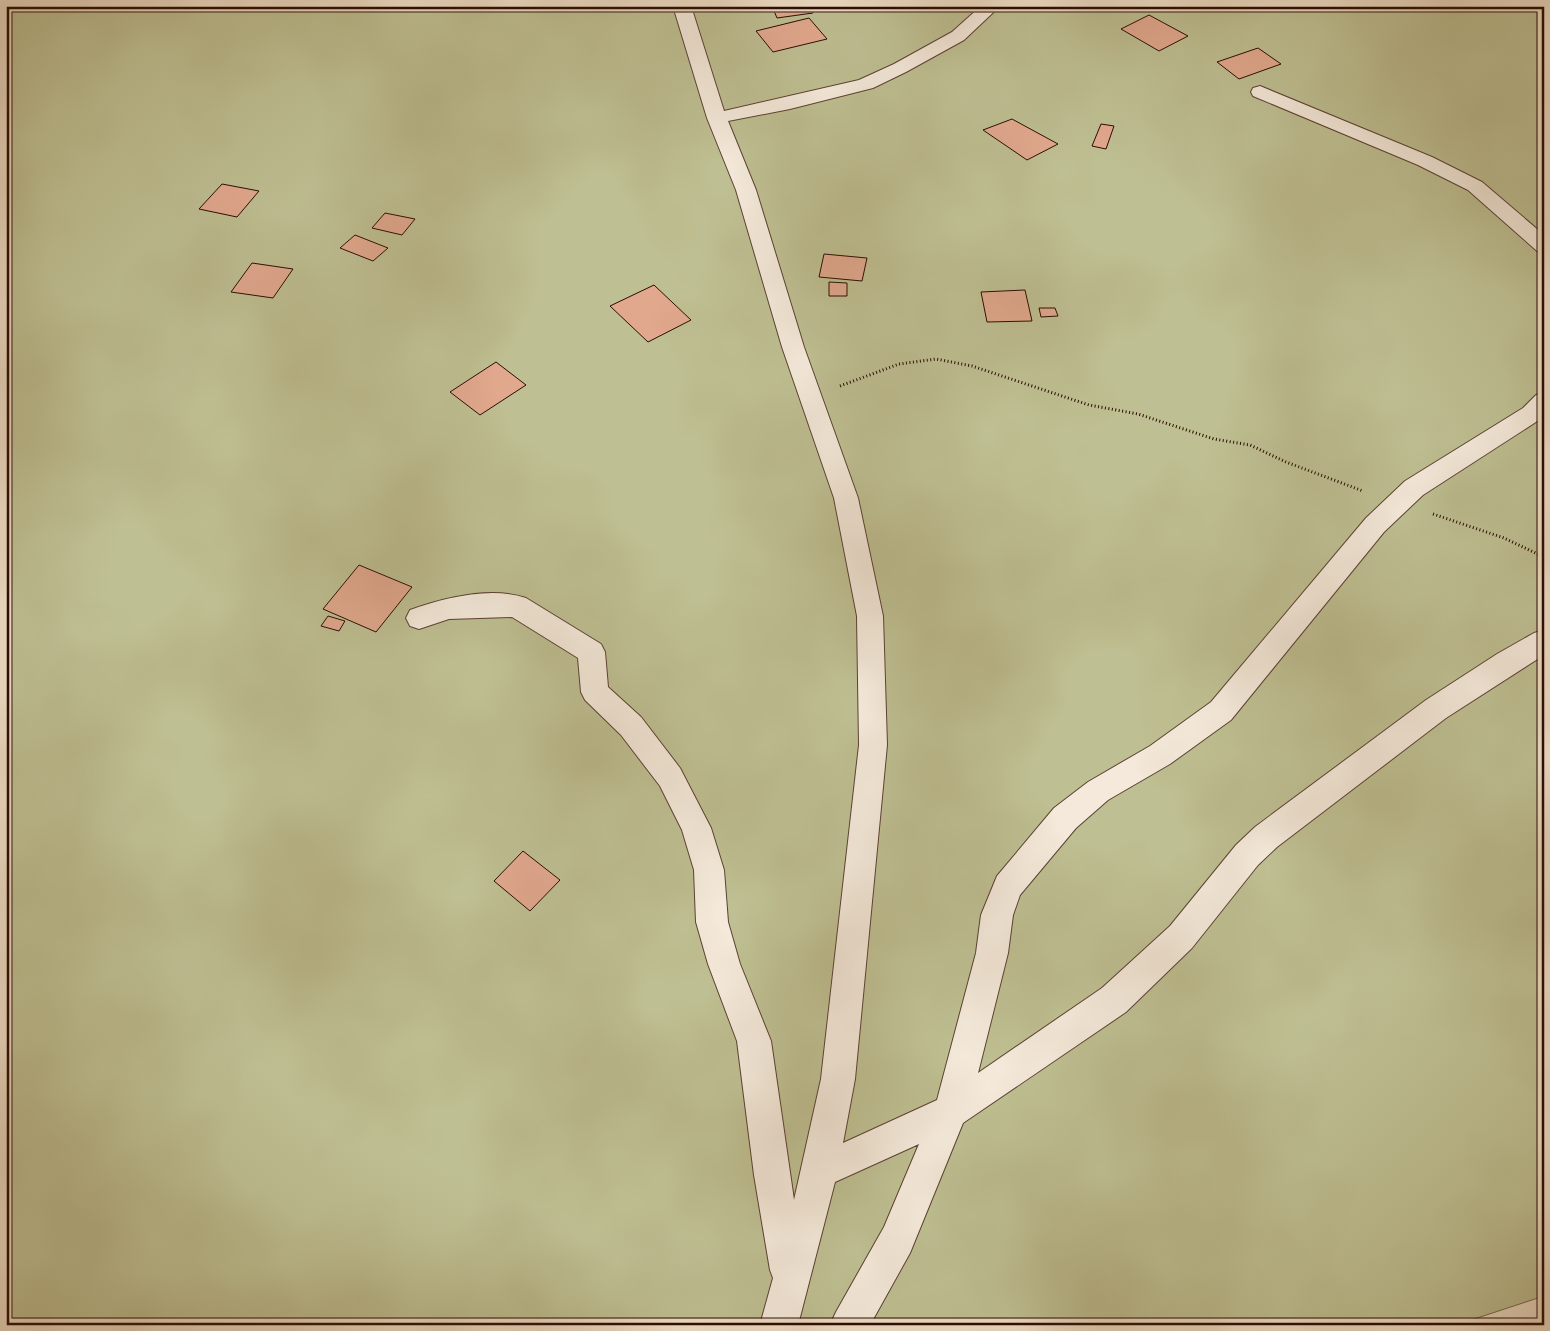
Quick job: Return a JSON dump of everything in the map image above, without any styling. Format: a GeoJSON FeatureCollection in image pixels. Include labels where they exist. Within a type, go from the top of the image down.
{"type":"FeatureCollection","features":[{"type":"Feature","properties":{"kind":"street"},"geometry":{"type":"LineString","coordinates":[[682,6],[716,118],[746,190],[793,347],[846,498],[870,616],[873,745],[838,1079],[820,1170],[779,1325]]}},
{"type":"Feature","properties":{"kind":"street"},"geometry":{"type":"LineString","coordinates":[[716,118],[790,103],[866,84],[900,68],[958,36],[992,6]]}},
{"type":"Feature","properties":{"kind":"street"},"geometry":{"type":"LineString","coordinates":[[1260,92],[1425,161],[1475,186],[1544,246]]}},
{"type":"Feature","properties":{"kind":"street"},"geometry":{"type":"LineString","coordinates":[[849,1325],[897,1240],[951,1111],[992,953],[997,915],[1008,886],[1064,818],[1098,791],[1160,754],[1221,711],[1264,662],[1375,525],[1398,501],[1414,488],[1531,414],[1544,401]]}},
{"type":"Feature","properties":{"kind":"street"},"geometry":{"type":"LineString","coordinates":[[419,618],[449,608],[493,605],[516,606],[591,652],[595,692],[631,726],[670,777],[696,828],[709,870],[712,922],[724,964],[754,1041],[772,1175],[790,1279]]}},
{"type":"Feature","properties":{"kind":"street"},"geometry":{"type":"LineString","coordinates":[[820,1170],[878,1146],[951,1111],[1114,1000],[1181,937],[1247,855],[1266,837],[1410,726],[1487,675],[1544,641]]}},
{"type":"Feature","properties":{"kind":"path"},"geometry":{"type":"LineString","coordinates":[[811,396],[899,364],[936,359],[972,366],[1089,405],[1158,419],[1214,439],[1250,445],[1346,486],[1398,501],[1463,525],[1490,532],[1533,550],[1544,557]]}},
{"type":"Feature","properties":{"kind":"green space"},"geometry":{"type":"Polygon","coordinates":[[[6,6],[1544,6],[1544,1296],[1456,1325],[6,1325],[6,6]]]}},
{"type":"Feature","properties":{"kind":"building"},"geometry":{"type":"Polygon","coordinates":[[[772,6],[810,6],[813,13],[777,18],[772,6]]]}},
{"type":"Feature","properties":{"kind":"building"},"geometry":{"type":"Polygon","coordinates":[[[1149,15],[1188,36],[1159,51],[1121,29],[1149,15]]]}},
{"type":"Feature","properties":{"kind":"building"},"geometry":{"type":"Polygon","coordinates":[[[809,18],[827,39],[773,52],[756,31],[809,18]]]}},
{"type":"Feature","properties":{"kind":"building"},"geometry":{"type":"Polygon","coordinates":[[[1258,48],[1281,64],[1239,79],[1217,62],[1258,48]]]}},
{"type":"Feature","properties":{"kind":"building"},"geometry":{"type":"Polygon","coordinates":[[[1012,119],[1058,144],[1027,160],[983,130],[1012,119]]]}},
{"type":"Feature","properties":{"kind":"building"},"geometry":{"type":"Polygon","coordinates":[[[1101,124],[1114,126],[1106,149],[1092,146],[1101,124]]]}},
{"type":"Feature","properties":{"kind":"building"},"geometry":{"type":"Polygon","coordinates":[[[222,184],[259,191],[237,217],[199,209],[222,184]]]}},
{"type":"Feature","properties":{"kind":"building"},"geometry":{"type":"Polygon","coordinates":[[[385,213],[415,219],[402,235],[372,228],[385,213]]]}},
{"type":"Feature","properties":{"kind":"building"},"geometry":{"type":"Polygon","coordinates":[[[355,235],[388,248],[373,261],[340,248],[355,235]]]}},
{"type":"Feature","properties":{"kind":"building"},"geometry":{"type":"Polygon","coordinates":[[[824,254],[867,258],[862,281],[819,277],[824,254]]]}},
{"type":"Feature","properties":{"kind":"building"},"geometry":{"type":"Polygon","coordinates":[[[252,263],[293,269],[273,298],[231,292],[252,263]]]}},
{"type":"Feature","properties":{"kind":"building"},"geometry":{"type":"Polygon","coordinates":[[[829,282],[847,283],[847,296],[829,296],[829,282]]]}},
{"type":"Feature","properties":{"kind":"building"},"geometry":{"type":"Polygon","coordinates":[[[654,285],[691,320],[648,342],[610,306],[654,285]]]}},
{"type":"Feature","properties":{"kind":"building"},"geometry":{"type":"Polygon","coordinates":[[[1025,290],[1032,321],[987,322],[981,292],[1025,290]]]}},
{"type":"Feature","properties":{"kind":"building"},"geometry":{"type":"Polygon","coordinates":[[[1039,308],[1055,308],[1058,316],[1041,317],[1039,308]]]}},
{"type":"Feature","properties":{"kind":"building"},"geometry":{"type":"Polygon","coordinates":[[[496,362],[526,385],[480,415],[450,392],[496,362]]]}},
{"type":"Feature","properties":{"kind":"building"},"geometry":{"type":"Polygon","coordinates":[[[359,565],[412,587],[376,632],[323,609],[359,565]]]}},
{"type":"Feature","properties":{"kind":"building"},"geometry":{"type":"Polygon","coordinates":[[[328,616],[345,621],[339,631],[321,626],[328,616]]]}},
{"type":"Feature","properties":{"kind":"building"},"geometry":{"type":"Polygon","coordinates":[[[523,851],[560,880],[530,911],[494,881],[523,851]]]}}]}
